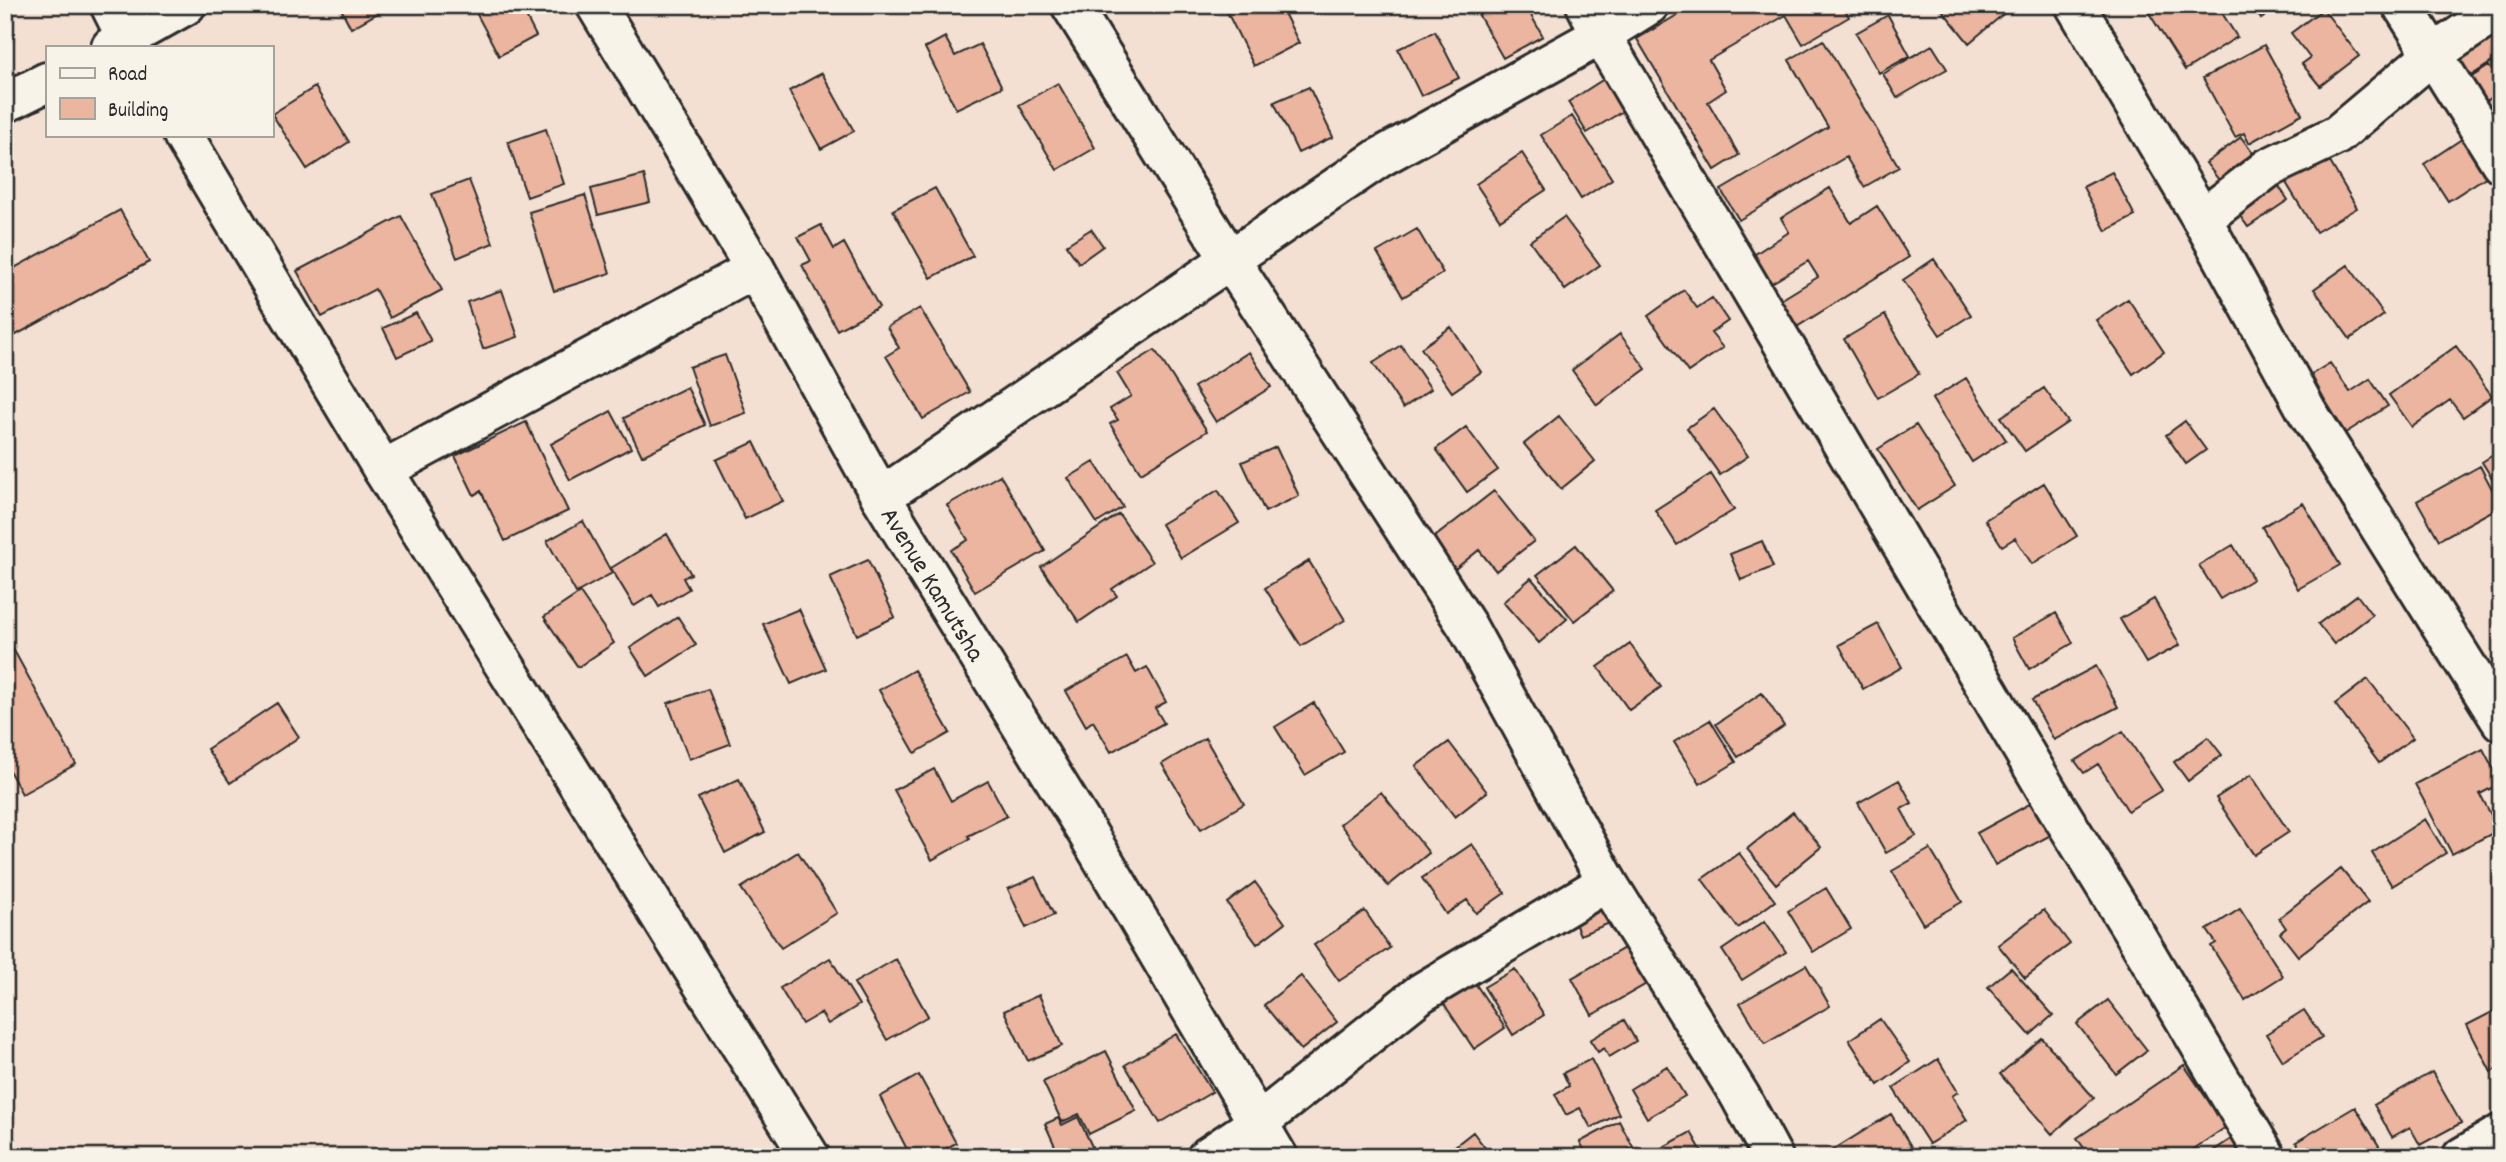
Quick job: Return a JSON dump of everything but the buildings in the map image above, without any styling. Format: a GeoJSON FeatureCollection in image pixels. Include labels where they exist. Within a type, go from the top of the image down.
{"type":"FeatureCollection","features":[{"type":"Feature","properties":{"kind":"street"},"geometry":{"type":"LineString","coordinates":[[119,35],[186,5]]}},
{"type":"Feature","properties":{"kind":"street","name":"Avenue Kamutsha"},"geometry":{"type":"LineString","coordinates":[[596,5],[755,269],[881,497],[1085,829],[1278,1157]]}},
{"type":"Feature","properties":{"kind":"street"},"geometry":{"type":"LineString","coordinates":[[1071,5],[1229,258],[1467,626],[1607,882],[1740,1096],[1773,1157]]}},
{"type":"Feature","properties":{"kind":"street"},"geometry":{"type":"LineString","coordinates":[[881,497],[1229,258],[1593,20],[1649,5]]}},
{"type":"Feature","properties":{"kind":"street"},"geometry":{"type":"LineString","coordinates":[[2075,5],[2202,219],[2307,411],[2501,721]]}},
{"type":"Feature","properties":{"kind":"street"},"geometry":{"type":"LineString","coordinates":[[2402,5],[2501,163]]}},
{"type":"Feature","properties":{"kind":"street"},"geometry":{"type":"LineString","coordinates":[[2202,219],[2268,168],[2337,135],[2433,54],[2501,8]]}},
{"type":"Feature","properties":{"kind":"street"},"geometry":{"type":"LineString","coordinates":[[1593,20],[2266,1157]]}},
{"type":"Feature","properties":{"kind":"street"},"geometry":{"type":"LineString","coordinates":[[5,103],[46,82]]}},
{"type":"Feature","properties":{"kind":"street"},"geometry":{"type":"LineString","coordinates":[[184,136],[383,470],[810,1157]]}},
{"type":"Feature","properties":{"kind":"street"},"geometry":{"type":"LineString","coordinates":[[383,470],[755,269]]}},
{"type":"Feature","properties":{"kind":"street"},"geometry":{"type":"LineString","coordinates":[[1207,1157],[1258,1123],[1421,992],[1607,882]]}},
{"type":"Feature","properties":{"kind":"street"},"geometry":{"type":"LineString","coordinates":[[2462,1157],[2501,1134]]}}]}
